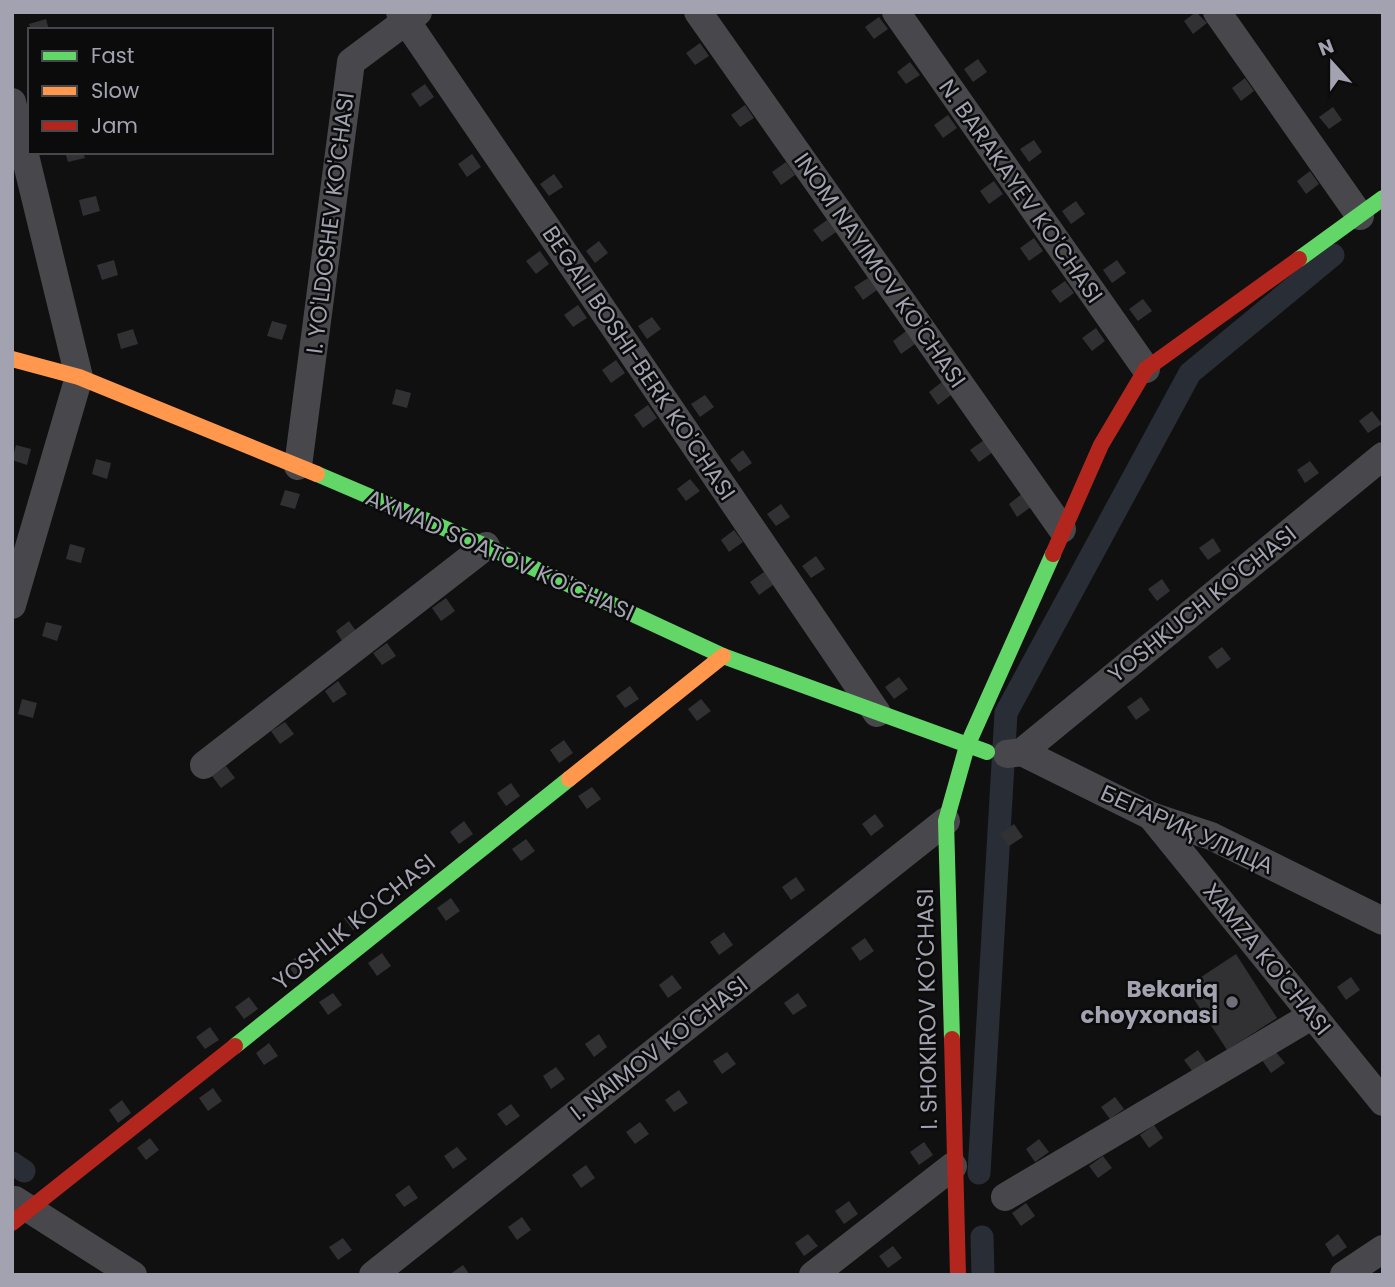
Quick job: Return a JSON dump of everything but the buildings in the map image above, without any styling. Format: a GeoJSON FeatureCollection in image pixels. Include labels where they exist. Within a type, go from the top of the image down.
{"type":"FeatureCollection","features":[{"type":"Feature","properties":{"kind":"street","name":"INOM NAYIMOV KO'CHASI"},"geometry":{"type":"LineString","coordinates":[[698,12],[1062,529]]}},
{"type":"Feature","properties":{"kind":"street","name":"N. BARAKAYEV KO'CHASI"},"geometry":{"type":"LineString","coordinates":[[895,12],[1146,369]]}},
{"type":"Feature","properties":{"kind":"street"},"geometry":{"type":"LineString","coordinates":[[1217,12],[1360,216]]}},
{"type":"Feature","properties":{"kind":"street","name":"I. YO'LDOSHEV KO'CHASI"},"geometry":{"type":"LineString","coordinates":[[298,466],[351,62],[408,15]]}},
{"type":"Feature","properties":{"kind":"street","name":"BEGALI BOSHI-BERK KO'CHASI"},"geometry":{"type":"LineString","coordinates":[[408,15],[877,713]]}},
{"type":"Feature","properties":{"kind":"street"},"geometry":{"type":"LineString","coordinates":[[12,102],[79,377],[12,605]]}},
{"type":"Feature","properties":{"kind":"street"},"geometry":{"type":"LineString","coordinates":[[1146,369],[1383,198]]}},
{"type":"Feature","properties":{"kind":"street","name":"AXMAD SOATOV KO'CHASI"},"geometry":{"type":"LineString","coordinates":[[12,359],[79,377],[298,466],[486,546],[723,656],[877,713],[995,751]]}},
{"type":"Feature","properties":{"kind":"street","name":"I. SHOKIROV KO'CHASI"},"geometry":{"type":"LineString","coordinates":[[958,1275],[953,1166],[946,821],[995,751],[1062,529],[1101,444],[1146,369]]}},
{"type":"Feature","properties":{"kind":"street","name":"YOSHKUCH KO'CHASI"},"geometry":{"type":"LineString","coordinates":[[995,751],[1383,456]]}},
{"type":"Feature","properties":{"kind":"street"},"geometry":{"type":"LineString","coordinates":[[204,765],[486,546]]}},
{"type":"Feature","properties":{"kind":"street","name":"YOSHLIK KO'CHASI"},"geometry":{"type":"LineString","coordinates":[[19,1210],[723,656]]}},
{"type":"Feature","properties":{"kind":"street","name":"БЕГАРИҚ УЛИЦА"},"geometry":{"type":"LineString","coordinates":[[995,751],[1151,816],[1211,835],[1383,921]]}},
{"type":"Feature","properties":{"kind":"street","name":"XAMZA KO'CHASI"},"geometry":{"type":"LineString","coordinates":[[1151,816],[1383,1102]]}},
{"type":"Feature","properties":{"kind":"street","name":"I. NAIMOV KO'CHASI"},"geometry":{"type":"LineString","coordinates":[[373,1275],[946,821]]}},
{"type":"Feature","properties":{"kind":"street"},"geometry":{"type":"LineString","coordinates":[[1004,1197],[1312,1015]]}},
{"type":"Feature","properties":{"kind":"street"},"geometry":{"type":"LineString","coordinates":[[813,1275],[953,1166]]}},
{"type":"Feature","properties":{"kind":"street"},"geometry":{"type":"LineString","coordinates":[[19,1210],[133,1275]]}},
{"type":"Feature","properties":{"kind":"street"},"geometry":{"type":"LineString","coordinates":[[1344,1275],[1383,1249]]}},
{"type":"Feature","properties":{"kind":"waterway"},"geometry":{"type":"LineString","coordinates":[[979,1173],[1006,713],[1190,373],[1333,255]]}},
{"type":"Feature","properties":{"kind":"waterway"},"geometry":{"type":"LineString","coordinates":[[12,1163],[24,1171]]}},
{"type":"Feature","properties":{"kind":"waterway"},"geometry":{"type":"LineString","coordinates":[[982,1237],[983,1275]]}},
{"type":"Feature","properties":{"kind":"traffic: fast"},"geometry":{"type":"LineString","coordinates":[[1299,259],[1383,198]]}},
{"type":"Feature","properties":{"kind":"traffic: fast"},"geometry":{"type":"LineString","coordinates":[[317,474],[486,546],[723,656],[987,752]]}},
{"type":"Feature","properties":{"kind":"traffic: fast"},"geometry":{"type":"LineString","coordinates":[[952,1039],[946,821],[967,746],[1053,554]]}},
{"type":"Feature","properties":{"kind":"traffic: fast"},"geometry":{"type":"LineString","coordinates":[[235,1046],[569,779]]}},
{"type":"Feature","properties":{"kind":"traffic: slow"},"geometry":{"type":"LineString","coordinates":[[12,359],[79,377],[317,474]]}},
{"type":"Feature","properties":{"kind":"traffic: slow"},"geometry":{"type":"LineString","coordinates":[[569,779],[723,656]]}},
{"type":"Feature","properties":{"kind":"traffic: jam"},"geometry":{"type":"LineString","coordinates":[[1053,554],[1101,445],[1146,369],[1299,259]]}},
{"type":"Feature","properties":{"kind":"traffic: jam"},"geometry":{"type":"LineString","coordinates":[[952,1039],[958,1275]]}},
{"type":"Feature","properties":{"kind":"traffic: jam"},"geometry":{"type":"LineString","coordinates":[[12,1223],[235,1046]]}},
{"type":"Feature","properties":{"kind":"place","name":"Bekariq choyxonasi"},"geometry":{"type":"Point","coordinates":[1232,1002]}}]}
